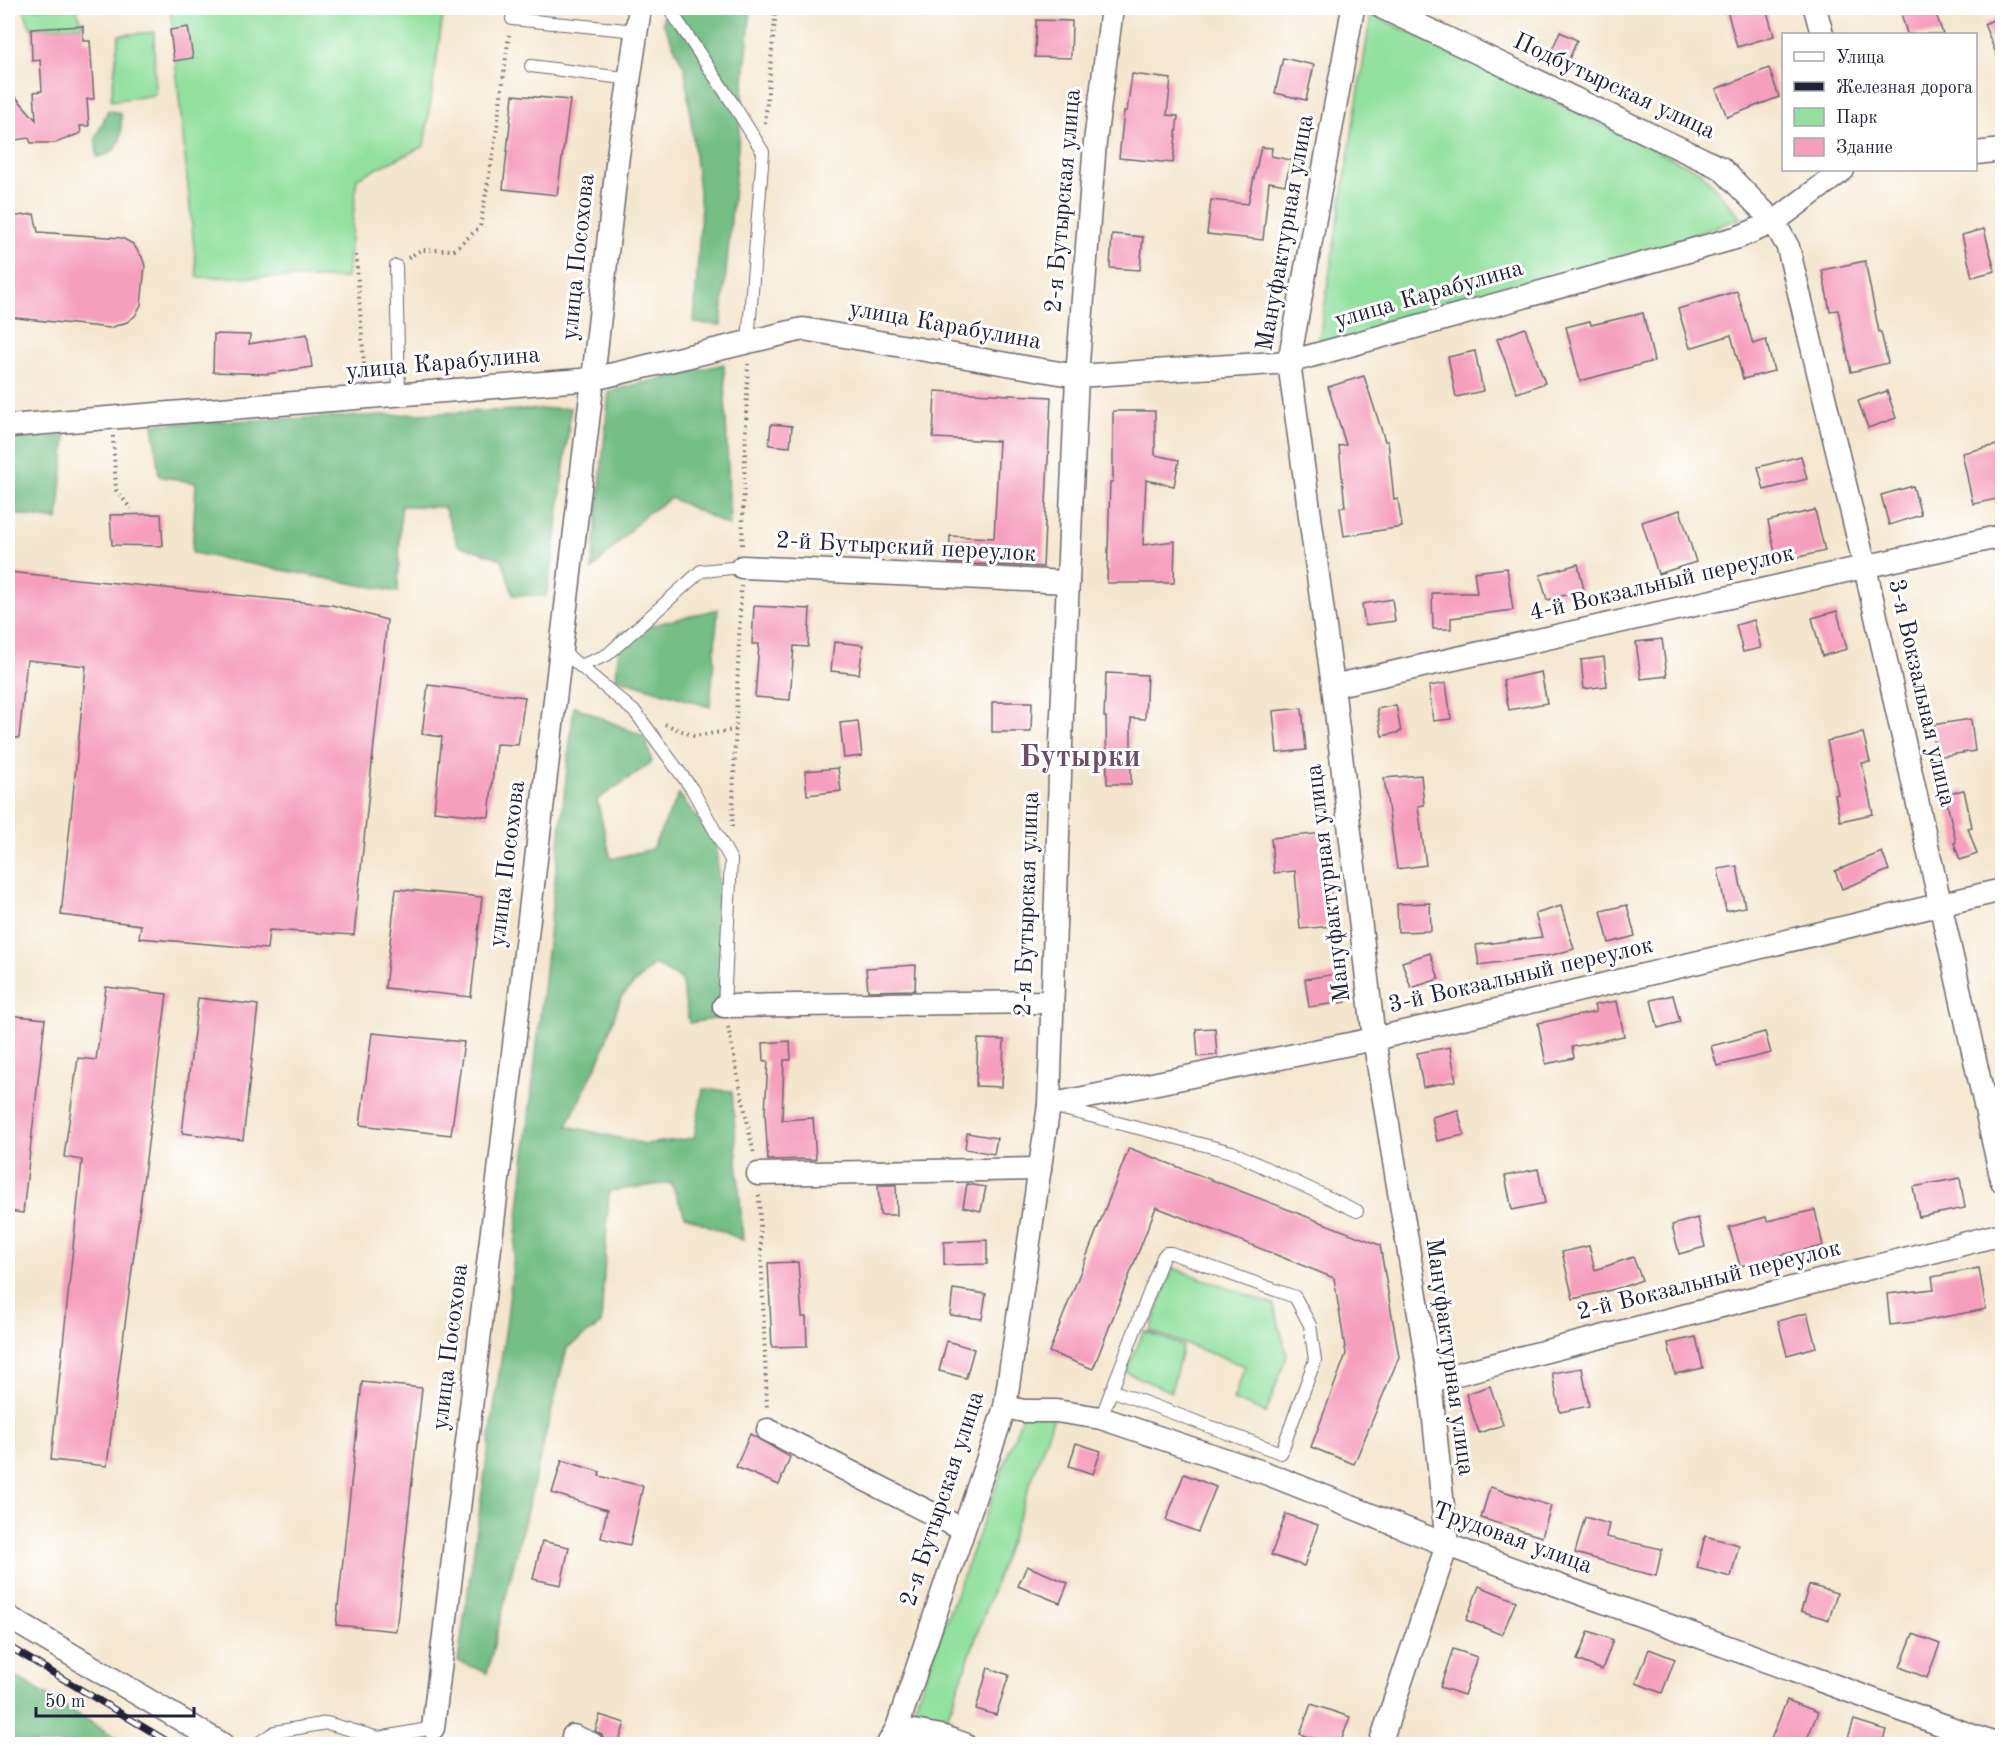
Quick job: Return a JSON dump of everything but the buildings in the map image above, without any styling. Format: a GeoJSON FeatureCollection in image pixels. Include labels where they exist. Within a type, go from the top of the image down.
{"type":"FeatureCollection","features":[{"type":"Feature","properties":{"kind":"street","name":"улица Посохова"},"geometry":{"type":"LineString","coordinates":[[433,1728],[618,155],[640,8]]}},
{"type":"Feature","properties":{"kind":"street","name":"2-я Бутырская улица"},"geometry":{"type":"LineString","coordinates":[[892,1736],[1005,1407],[1049,1105],[1077,376],[1095,142],[1112,8]]}},
{"type":"Feature","properties":{"kind":"street","name":"Мануфактурная улица"},"geometry":{"type":"LineString","coordinates":[[1353,8],[1289,363],[1333,686],[1374,1039],[1430,1381],[1447,1545],[1380,1744]]}},
{"type":"Feature","properties":{"kind":"street","name":"Подбутырская улица"},"geometry":{"type":"LineString","coordinates":[[1383,8],[1721,168],[1774,222]]}},
{"type":"Feature","properties":{"kind":"street"},"geometry":{"type":"LineString","coordinates":[[1815,8],[1822,33]]}},
{"type":"Feature","properties":{"kind":"street"},"geometry":{"type":"LineString","coordinates":[[1977,153],[2002,150]]}},
{"type":"Feature","properties":{"kind":"street","name":"улица Карабулина"},"geometry":{"type":"LineString","coordinates":[[8,426],[593,379],[803,329],[1077,376],[1289,363],[1738,237],[1774,222],[1842,171]]}},
{"type":"Feature","properties":{"kind":"street","name":"3-я Вокзальная улица"},"geometry":{"type":"LineString","coordinates":[[1774,222],[1788,247],[1865,567],[2002,1181]]}},
{"type":"Feature","properties":{"kind":"street","name":"4-й Вокзальный переулок"},"geometry":{"type":"LineString","coordinates":[[1333,686],[2002,536]]}},
{"type":"Feature","properties":{"kind":"street","name":"2-й Бутырский переулок"},"geometry":{"type":"LineString","coordinates":[[742,567],[1068,582]]}},
{"type":"Feature","properties":{"kind":"street","name":"3-й Вокзальный переулок"},"geometry":{"type":"LineString","coordinates":[[1049,1105],[1374,1039],[2002,890]]}},
{"type":"Feature","properties":{"kind":"street"},"geometry":{"type":"LineString","coordinates":[[724,1006],[1052,1002]]}},
{"type":"Feature","properties":{"kind":"street"},"geometry":{"type":"LineString","coordinates":[[758,1174],[1040,1169]]}},
{"type":"Feature","properties":{"kind":"street","name":"2-й Вокзальный переулок"},"geometry":{"type":"LineString","coordinates":[[1430,1381],[2002,1234]]}},
{"type":"Feature","properties":{"kind":"street","name":"Трудовая улица"},"geometry":{"type":"LineString","coordinates":[[1005,1407],[1024,1411],[1056,1411],[1101,1418],[1268,1474],[1447,1545],[1995,1744]]}},
{"type":"Feature","properties":{"kind":"street"},"geometry":{"type":"LineString","coordinates":[[768,1430],[962,1529]]}},
{"type":"Feature","properties":{"kind":"street"},"geometry":{"type":"LineString","coordinates":[[8,1617],[222,1744]]}},
{"type":"Feature","properties":{"kind":"street"},"geometry":{"type":"LineString","coordinates":[[892,1736],[941,1736],[964,1744]]}},
{"type":"Feature","properties":{"kind":"lane"},"geometry":{"type":"LineString","coordinates":[[669,8],[763,152],[748,342]]}},
{"type":"Feature","properties":{"kind":"lane"},"geometry":{"type":"LineString","coordinates":[[512,13],[637,31]]}},
{"type":"Feature","properties":{"kind":"lane"},"geometry":{"type":"LineString","coordinates":[[531,66],[630,79]]}},
{"type":"Feature","properties":{"kind":"lane"},"geometry":{"type":"LineString","coordinates":[[396,266],[399,394]]}},
{"type":"Feature","properties":{"kind":"lane"},"geometry":{"type":"LineString","coordinates":[[580,666],[607,655],[701,572],[742,567]]}},
{"type":"Feature","properties":{"kind":"lane"},"geometry":{"type":"LineString","coordinates":[[561,650],[636,713],[692,789],[731,860],[724,1006]]}},
{"type":"Feature","properties":{"kind":"lane"},"geometry":{"type":"LineString","coordinates":[[1049,1105],[1232,1152],[1357,1211]]}},
{"type":"Feature","properties":{"kind":"lane"},"geometry":{"type":"LineString","coordinates":[[1101,1418],[1111,1390],[1163,1257],[1166,1253],[1295,1297],[1310,1325],[1315,1360],[1281,1453],[1111,1390]]}},
{"type":"Feature","properties":{"kind":"lane"},"geometry":{"type":"LineString","coordinates":[[257,1744],[275,1732],[327,1723],[379,1738],[433,1728]]}},
{"type":"Feature","properties":{"kind":"path"},"geometry":{"type":"LineString","coordinates":[[8,10],[27,8]]}},
{"type":"Feature","properties":{"kind":"path"},"geometry":{"type":"LineString","coordinates":[[763,152],[776,8]]}},
{"type":"Feature","properties":{"kind":"path"},"geometry":{"type":"LineString","coordinates":[[396,266],[421,250],[454,250],[480,227],[495,142],[512,13]]}},
{"type":"Feature","properties":{"kind":"path"},"geometry":{"type":"LineString","coordinates":[[356,255],[366,397]]}},
{"type":"Feature","properties":{"kind":"path"},"geometry":{"type":"LineString","coordinates":[[731,860],[748,342]]}},
{"type":"Feature","properties":{"kind":"path"},"geometry":{"type":"LineString","coordinates":[[111,418],[116,490],[131,509]]}},
{"type":"Feature","properties":{"kind":"path"},"geometry":{"type":"LineString","coordinates":[[636,713],[694,736],[735,730]]}},
{"type":"Feature","properties":{"kind":"path"},"geometry":{"type":"LineString","coordinates":[[724,1006],[758,1174],[768,1430]]}},
{"type":"Feature","properties":{"kind":"green space"},"geometry":{"type":"Polygon","coordinates":[[[23,8],[76,8],[83,26],[31,29],[23,8]]]}},
{"type":"Feature","properties":{"kind":"green space"},"geometry":{"type":"Polygon","coordinates":[[[170,8],[444,8],[424,146],[357,178],[347,278],[197,277],[170,8]]]}},
{"type":"Feature","properties":{"kind":"green space"},"geometry":{"type":"Polygon","coordinates":[[[664,8],[751,8],[721,325],[694,323],[701,209],[685,69],[663,23],[664,8]]]}},
{"type":"Feature","properties":{"kind":"green space"},"geometry":{"type":"Polygon","coordinates":[[[1371,14],[1701,172],[1741,218],[1315,365],[1371,14]]]}},
{"type":"Feature","properties":{"kind":"green space"},"geometry":{"type":"Polygon","coordinates":[[[154,32],[155,95],[111,101],[119,35],[154,32]]]}},
{"type":"Feature","properties":{"kind":"green space"},"geometry":{"type":"Polygon","coordinates":[[[108,110],[121,114],[121,136],[112,152],[97,157],[96,138],[108,110]]]}},
{"type":"Feature","properties":{"kind":"green space"},"geometry":{"type":"Polygon","coordinates":[[[724,364],[730,526],[671,498],[646,514],[592,570],[609,391],[724,364]]]}},
{"type":"Feature","properties":{"kind":"green space"},"geometry":{"type":"Polygon","coordinates":[[[571,408],[553,560],[546,596],[513,595],[502,559],[458,545],[444,507],[401,506],[398,592],[192,553],[196,483],[159,476],[153,424],[571,408]]]}},
{"type":"Feature","properties":{"kind":"green space"},"geometry":{"type":"Polygon","coordinates":[[[66,436],[58,520],[8,513],[8,438],[66,436]]]}},
{"type":"Feature","properties":{"kind":"green space"},"geometry":{"type":"Polygon","coordinates":[[[718,609],[710,707],[616,678],[620,633],[718,609]]]}},
{"type":"Feature","properties":{"kind":"green space"},"geometry":{"type":"Polygon","coordinates":[[[574,706],[645,737],[652,762],[597,800],[611,859],[652,849],[679,794],[716,843],[727,1017],[689,1023],[681,979],[654,964],[621,997],[601,1056],[567,1126],[645,1144],[694,1138],[703,1089],[732,1091],[743,1240],[685,1216],[671,1183],[609,1191],[601,1324],[567,1348],[487,1673],[458,1661],[507,1318],[574,706]]]}},
{"type":"Feature","properties":{"kind":"green space"},"geometry":{"type":"Polygon","coordinates":[[[1173,1268],[1274,1305],[1287,1355],[1266,1413],[1233,1400],[1245,1366],[1150,1331],[1173,1268]]]}},
{"type":"Feature","properties":{"kind":"green space"},"geometry":{"type":"Polygon","coordinates":[[[1144,1331],[1183,1346],[1171,1392],[1126,1372],[1144,1331]]]}},
{"type":"Feature","properties":{"kind":"green space"},"geometry":{"type":"Polygon","coordinates":[[[1024,1411],[1056,1411],[938,1744],[897,1744],[906,1729],[1024,1411]]]}},
{"type":"Feature","properties":{"kind":"green space"},"geometry":{"type":"Polygon","coordinates":[[[8,1672],[127,1744],[8,1744],[8,1672]]]}},
{"type":"Feature","properties":{"kind":"railway"},"geometry":{"type":"LineString","coordinates":[[8,1646],[172,1744]]}},
{"type":"Feature","properties":{"kind":"district","name":"Бутырки"},"geometry":{"type":"Point","coordinates":[1080,758]}}]}
